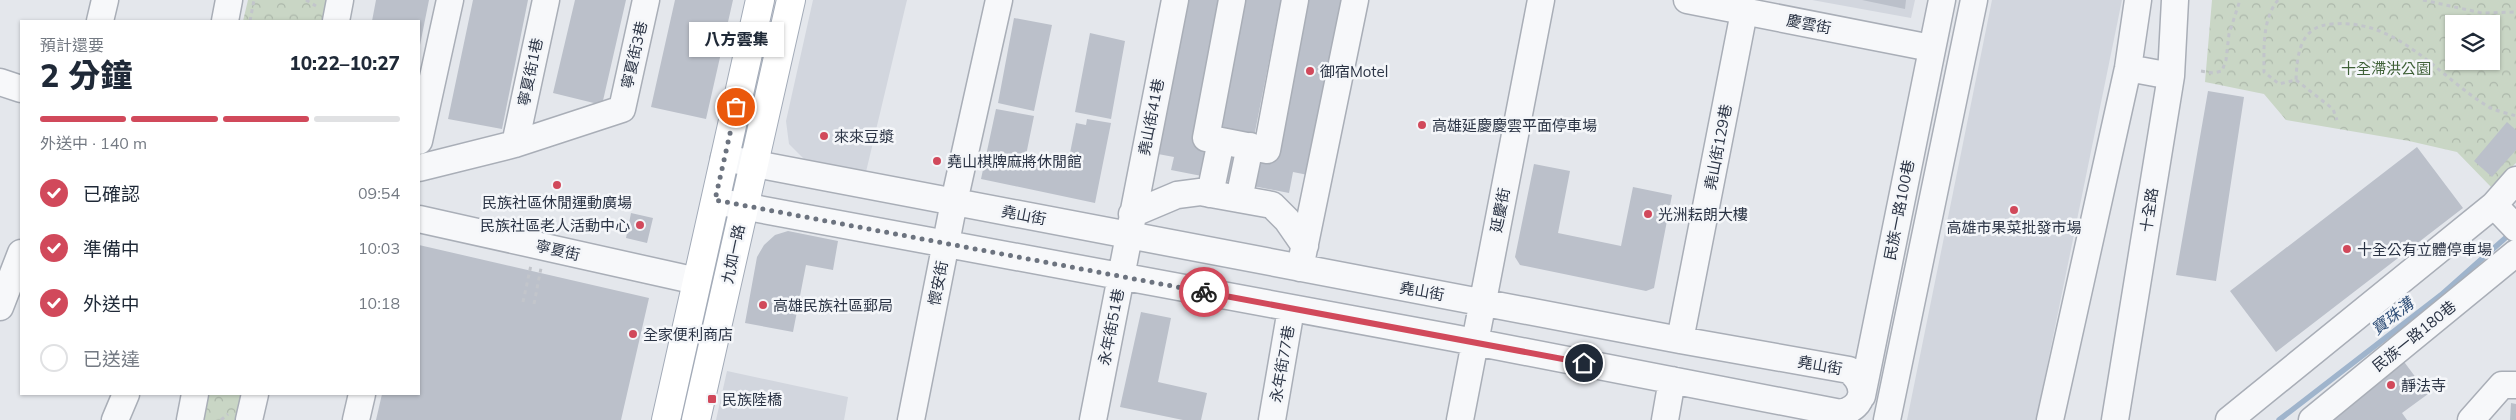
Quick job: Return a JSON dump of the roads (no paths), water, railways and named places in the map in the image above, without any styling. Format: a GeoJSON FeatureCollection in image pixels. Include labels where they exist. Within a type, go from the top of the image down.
{"type":"FeatureCollection","features":[{"type":"Feature","properties":{"kind":"main road","name":"九如一路"},"geometry":{"type":"LineString","coordinates":[[666,420],[760,0]]}},
{"type":"Feature","properties":{"kind":"main road","name":"九如一路"},"geometry":{"type":"LineString","coordinates":[[696,420],[752,165],[791,0]]}},
{"type":"Feature","properties":{"kind":"street"},"geometry":{"type":"LineString","coordinates":[[100,20],[105,0]]}},
{"type":"Feature","properties":{"kind":"street"},"geometry":{"type":"LineString","coordinates":[[225,20],[229,0]]}},
{"type":"Feature","properties":{"kind":"street"},"geometry":{"type":"LineString","coordinates":[[336,20],[340,0]]}},
{"type":"Feature","properties":{"kind":"street"},"geometry":{"type":"LineString","coordinates":[[420,136],[450,0]]}},
{"type":"Feature","properties":{"kind":"street","name":"寧夏街1巷"},"geometry":{"type":"LineString","coordinates":[[515,144],[546,0]]}},
{"type":"Feature","properties":{"kind":"street","name":"寧夏街3巷"},"geometry":{"type":"LineString","coordinates":[[515,144],[622,109],[646,0]]}},
{"type":"Feature","properties":{"kind":"street","name":"懷安街"},"geometry":{"type":"LineString","coordinates":[[911,420],[954,202],[999,0]]}},
{"type":"Feature","properties":{"kind":"street","name":"堯山街41巷"},"geometry":{"type":"LineString","coordinates":[[1130,224],[1175,0]]}},
{"type":"Feature","properties":{"kind":"street"},"geometry":{"type":"LineString","coordinates":[[1232,0],[1206,138],[1267,150],[1295,0]]}},
{"type":"Feature","properties":{"kind":"street"},"geometry":{"type":"LineString","coordinates":[[1302,257],[1355,0]]}},
{"type":"Feature","properties":{"kind":"street","name":"延慶街"},"geometry":{"type":"LineString","coordinates":[[1460,420],[1541,0]]}},
{"type":"Feature","properties":{"kind":"street","name":"慶雲街"},"geometry":{"type":"LineString","coordinates":[[1687,0],[1931,48]]}},
{"type":"Feature","properties":{"kind":"street","name":"民族一路100巷"},"geometry":{"type":"LineString","coordinates":[[1859,408],[1942,0]]}},
{"type":"Feature","properties":{"kind":"street"},"geometry":{"type":"LineString","coordinates":[[715,200],[1475,342],[1841,413],[1850,411],[1856,406],[1859,408],[1889,411],[1974,0]]}},
{"type":"Feature","properties":{"kind":"street"},"geometry":{"type":"LineString","coordinates":[[2050,420],[2128,68],[2138,0]]}},
{"type":"Feature","properties":{"kind":"street","name":"十全路"},"geometry":{"type":"LineString","coordinates":[[2115,420],[2171,76],[2175,0]]}},
{"type":"Feature","properties":{"kind":"street","name":"堯山街129巷"},"geometry":{"type":"LineString","coordinates":[[1680,340],[1744,12]]}},
{"type":"Feature","properties":{"kind":"street"},"geometry":{"type":"LineString","coordinates":[[2128,68],[2171,76]]}},
{"type":"Feature","properties":{"kind":"street"},"geometry":{"type":"LineString","coordinates":[[0,82],[20,89]]}},
{"type":"Feature","properties":{"kind":"street"},"geometry":{"type":"LineString","coordinates":[[1210,194],[1221,141]]}},
{"type":"Feature","properties":{"kind":"street"},"geometry":{"type":"LineString","coordinates":[[420,168],[515,144]]}},
{"type":"Feature","properties":{"kind":"street"},"geometry":{"type":"LineString","coordinates":[[1239,200],[1250,146]]}},
{"type":"Feature","properties":{"kind":"street","name":"堯山街"},"geometry":{"type":"LineString","coordinates":[[724,158],[752,165],[954,202],[1130,224],[1302,257],[1482,302],[1849,370],[1861,383],[1859,408]]}},
{"type":"Feature","properties":{"kind":"street"},"geometry":{"type":"LineString","coordinates":[[2229,420],[2494,206],[2516,180]]}},
{"type":"Feature","properties":{"kind":"street"},"geometry":{"type":"LineString","coordinates":[[1130,224],[1177,195],[1200,192],[1272,206],[1287,220],[1302,257]]}},
{"type":"Feature","properties":{"kind":"street"},"geometry":{"type":"LineString","coordinates":[[2494,206],[2516,228]]}},
{"type":"Feature","properties":{"kind":"street","name":"寧夏街"},"geometry":{"type":"LineString","coordinates":[[420,219],[697,282]]}},
{"type":"Feature","properties":{"kind":"street","name":"永年街51巷"},"geometry":{"type":"LineString","coordinates":[[1093,420],[1130,224]]}},
{"type":"Feature","properties":{"kind":"street","name":"民族一路180巷"},"geometry":{"type":"LineString","coordinates":[[2312,420],[2516,253]]}},
{"type":"Feature","properties":{"kind":"street"},"geometry":{"type":"LineString","coordinates":[[7,297],[20,256]]}},
{"type":"Feature","properties":{"kind":"street","name":"永年街77巷"},"geometry":{"type":"LineString","coordinates":[[1272,420],[1292,309]]}},
{"type":"Feature","properties":{"kind":"street"},"geometry":{"type":"LineString","coordinates":[[1665,420],[1672,380]]}},
{"type":"Feature","properties":{"kind":"street"},"geometry":{"type":"LineString","coordinates":[[2470,420],[2502,385],[2516,385]]}},
{"type":"Feature","properties":{"kind":"street"},"geometry":{"type":"LineString","coordinates":[[115,420],[126,395]]}},
{"type":"Feature","properties":{"kind":"street"},"geometry":{"type":"LineString","coordinates":[[190,420],[195,395]]}},
{"type":"Feature","properties":{"kind":"street"},"geometry":{"type":"LineString","coordinates":[[249,420],[255,395]]}},
{"type":"Feature","properties":{"kind":"street"},"geometry":{"type":"LineString","coordinates":[[356,420],[362,395]]}},
{"type":"Feature","properties":{"kind":"waterway","name":"寶珠溝"},"geometry":{"type":"LineString","coordinates":[[2279,420],[2441,295],[2511,233]]}},
{"type":"Feature","properties":{"kind":"place","name":"御宿Motel"},"geometry":{"type":"Point","coordinates":[1310,71]}},
{"type":"Feature","properties":{"kind":"place","name":"八方雲集"},"geometry":{"type":"Point","coordinates":[736,107]}},
{"type":"Feature","properties":{"kind":"place","name":"高雄延慶慶雲平面停車場"},"geometry":{"type":"Point","coordinates":[1422,125]}},
{"type":"Feature","properties":{"kind":"place","name":"來來豆漿"},"geometry":{"type":"Point","coordinates":[824,136]}},
{"type":"Feature","properties":{"kind":"place","name":"堯山棋牌麻將休閒館"},"geometry":{"type":"Point","coordinates":[937,161]}},
{"type":"Feature","properties":{"kind":"place","name":"民族社區休閒運動廣場"},"geometry":{"type":"Point","coordinates":[557,185]}},
{"type":"Feature","properties":{"kind":"place","name":"高雄市果菜批發市場"},"geometry":{"type":"Point","coordinates":[2014,210]}},
{"type":"Feature","properties":{"kind":"place","name":"光洲耘朗大樓"},"geometry":{"type":"Point","coordinates":[1648,214]}},
{"type":"Feature","properties":{"kind":"place","name":"民族社區老人活動中心"},"geometry":{"type":"Point","coordinates":[640,225]}},
{"type":"Feature","properties":{"kind":"place","name":"十全公有立體停車場"},"geometry":{"type":"Point","coordinates":[2347,249]}},
{"type":"Feature","properties":{"kind":"place","name":"高雄民族社區郵局"},"geometry":{"type":"Point","coordinates":[763,305]}},
{"type":"Feature","properties":{"kind":"place","name":"全家便利商店"},"geometry":{"type":"Point","coordinates":[633,334]}},
{"type":"Feature","properties":{"kind":"place","name":"靜法寺"},"geometry":{"type":"Point","coordinates":[2391,385]}},
{"type":"Feature","properties":{"kind":"place","name":"民族陸橋"},"geometry":{"type":"Point","coordinates":[712,399]}},
{"type":"Feature","properties":{"kind":"park label","name":"十全滯洪公園"},"geometry":{"type":"Point","coordinates":[2386,68]}}]}
